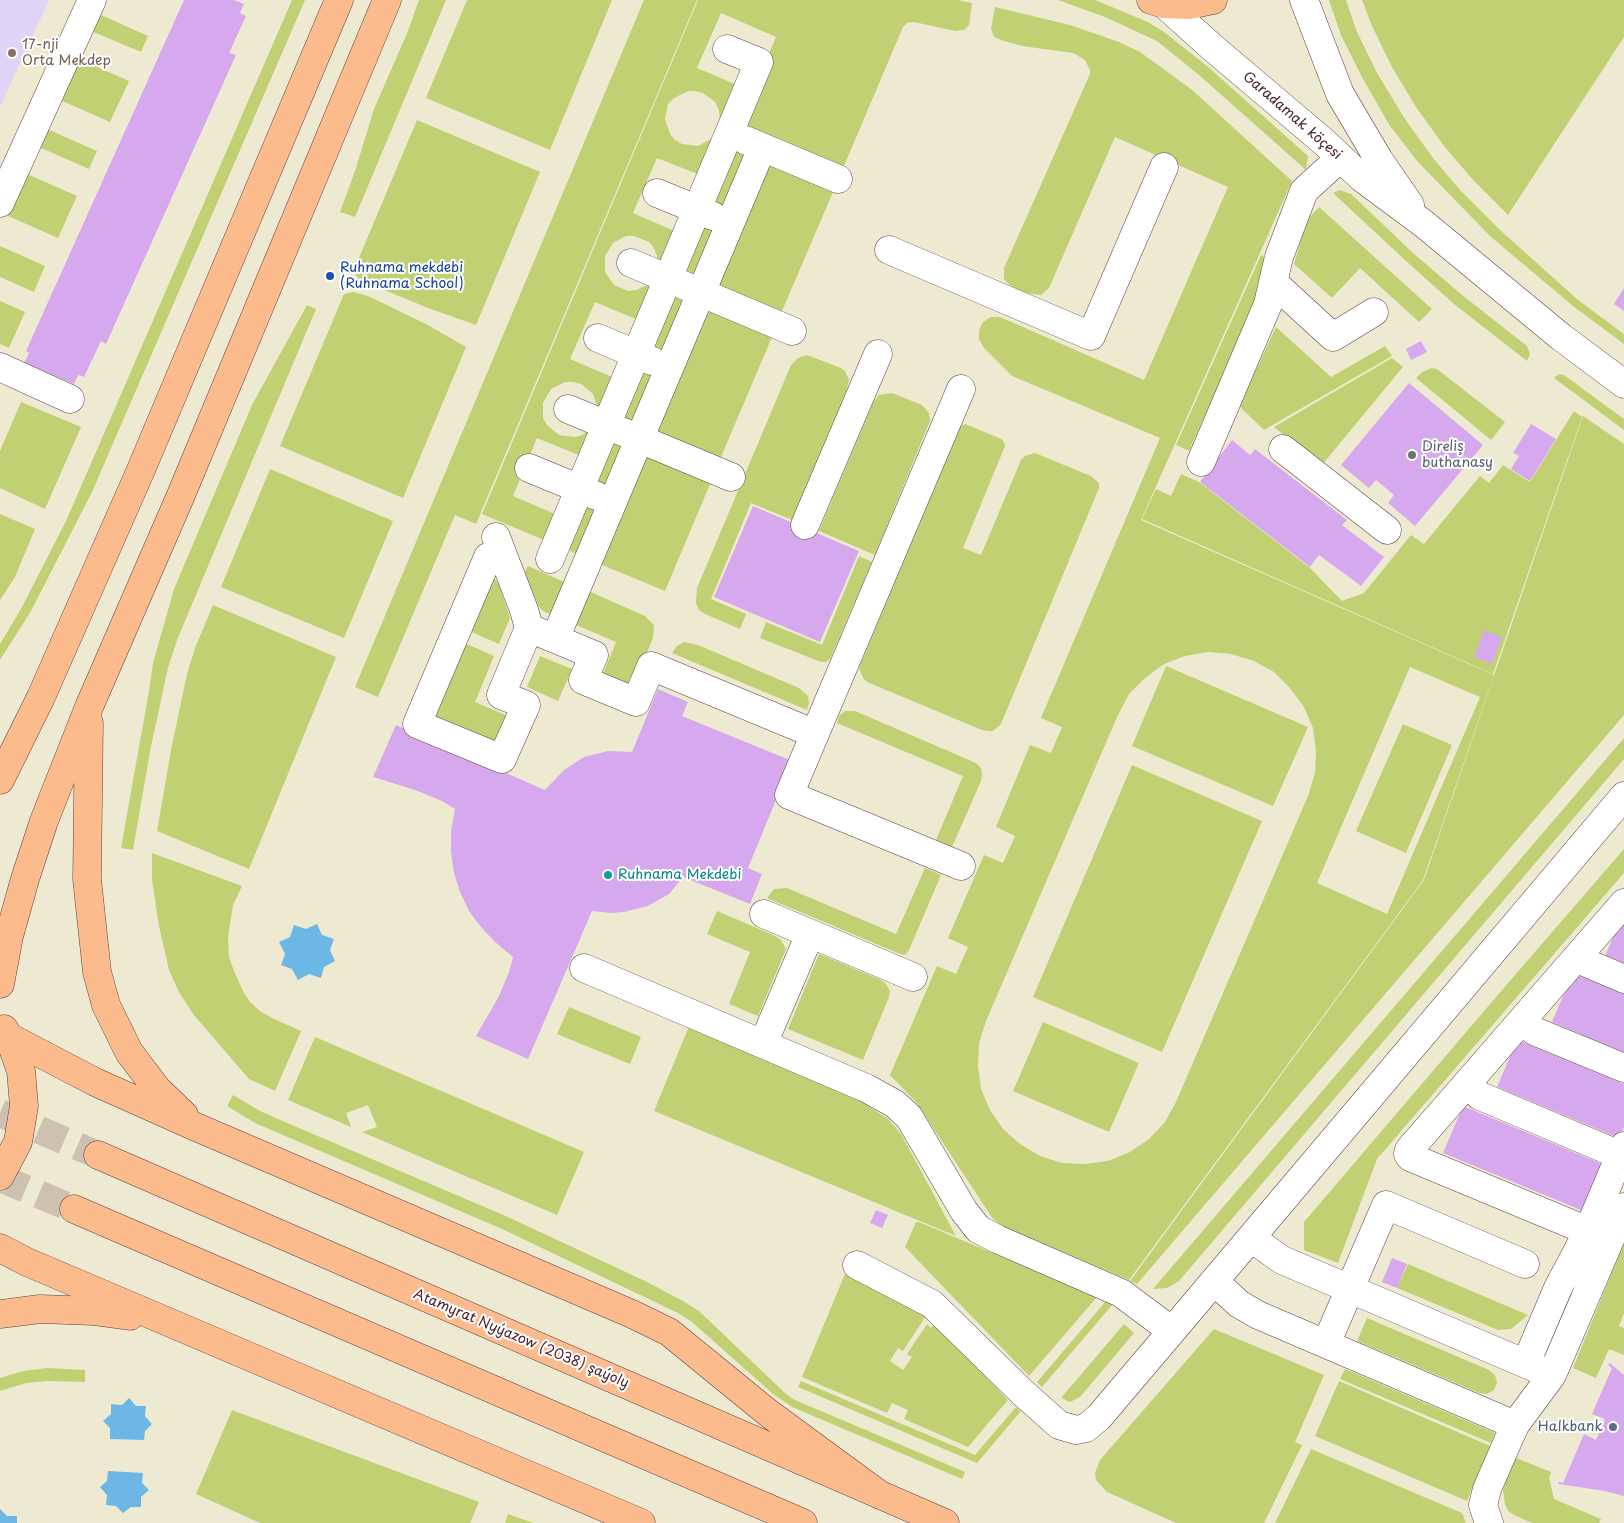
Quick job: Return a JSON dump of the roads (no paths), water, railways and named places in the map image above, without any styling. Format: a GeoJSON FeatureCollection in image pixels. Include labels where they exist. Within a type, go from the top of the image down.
{"type":"FeatureCollection","features":[{"type":"Feature","properties":{"kind":"main road"},"geometry":{"type":"LineString","coordinates":[[0,780],[41,697],[143,463],[339,0]]}},
{"type":"Feature","properties":{"kind":"main road"},"geometry":{"type":"LineString","coordinates":[[0,984],[9,936],[44,821],[89,707],[180,495],[387,0]]}},
{"type":"Feature","properties":{"kind":"main road"},"geometry":{"type":"LineString","coordinates":[[1158,2],[1189,5],[1213,0]]}},
{"type":"Feature","properties":{"kind":"main road"},"geometry":{"type":"LineString","coordinates":[[0,737],[41,697]]}},
{"type":"Feature","properties":{"kind":"main road"},"geometry":{"type":"LineString","coordinates":[[89,707],[87,879],[97,972],[115,1027],[129,1052],[157,1089],[196,1127]]}},
{"type":"Feature","properties":{"kind":"main road"},"geometry":{"type":"LineString","coordinates":[[5,1030],[95,1082],[632,1314],[669,1332],[767,1412],[880,1495]]}},
{"type":"Feature","properties":{"kind":"main road"},"geometry":{"type":"LineString","coordinates":[[0,1176],[18,1142],[24,1106],[21,1071],[5,1030]]}},
{"type":"Feature","properties":{"kind":"main road","name":"Atamyrat Nyýazow (2038) şaýoly"},"geometry":{"type":"LineString","coordinates":[[98,1155],[945,1523]]}},
{"type":"Feature","properties":{"kind":"main road"},"geometry":{"type":"LineString","coordinates":[[74,1209],[803,1523]]}},
{"type":"Feature","properties":{"kind":"main road"},"geometry":{"type":"LineString","coordinates":[[0,1248],[27,1262],[166,1322],[641,1523]]}},
{"type":"Feature","properties":{"kind":"main road"},"geometry":{"type":"LineString","coordinates":[[0,1314],[40,1309],[93,1311],[166,1322]]}},
{"type":"Feature","properties":{"kind":"street"},"geometry":{"type":"LineString","coordinates":[[0,203],[92,0]]}},
{"type":"Feature","properties":{"kind":"street","name":"Garadamak köçesi"},"geometry":{"type":"LineString","coordinates":[[1304,0],[1340,94],[1379,160],[1424,224]]}},
{"type":"Feature","properties":{"kind":"street","name":"Garadamak köçesi"},"geometry":{"type":"LineString","coordinates":[[1158,2],[1362,178],[1424,224],[1561,337],[1624,384]]}},
{"type":"Feature","properties":{"kind":"street"},"geometry":{"type":"LineString","coordinates":[[550,559],[697,210],[723,131],[759,62],[727,49]]}},
{"type":"Feature","properties":{"kind":"street"},"geometry":{"type":"LineString","coordinates":[[723,131],[838,180]]}},
{"type":"Feature","properties":{"kind":"street"},"geometry":{"type":"LineString","coordinates":[[556,640],[762,148]]}},
{"type":"Feature","properties":{"kind":"street"},"geometry":{"type":"LineString","coordinates":[[1200,462],[1268,304],[1279,257],[1304,191],[1340,158]]}},
{"type":"Feature","properties":{"kind":"street"},"geometry":{"type":"LineString","coordinates":[[888,250],[1091,336],[1164,167]]}},
{"type":"Feature","properties":{"kind":"street"},"geometry":{"type":"LineString","coordinates":[[657,192],[731,223]]}},
{"type":"Feature","properties":{"kind":"street"},"geometry":{"type":"LineString","coordinates":[[631,263],[792,331]]}},
{"type":"Feature","properties":{"kind":"street"},"geometry":{"type":"LineString","coordinates":[[1273,282],[1333,337],[1374,312]]}},
{"type":"Feature","properties":{"kind":"street"},"geometry":{"type":"LineString","coordinates":[[598,338],[670,368]]}},
{"type":"Feature","properties":{"kind":"street"},"geometry":{"type":"LineString","coordinates":[[805,526],[878,354]]}},
{"type":"Feature","properties":{"kind":"street"},"geometry":{"type":"LineString","coordinates":[[0,367],[70,399]]}},
{"type":"Feature","properties":{"kind":"street"},"geometry":{"type":"LineString","coordinates":[[961,389],[789,794],[961,866]]}},
{"type":"Feature","properties":{"kind":"street"},"geometry":{"type":"LineString","coordinates":[[568,409],[731,477]]}},
{"type":"Feature","properties":{"kind":"street"},"geometry":{"type":"LineString","coordinates":[[1283,449],[1387,530]]}},
{"type":"Feature","properties":{"kind":"street"},"geometry":{"type":"LineString","coordinates":[[529,468],[613,502]]}},
{"type":"Feature","properties":{"kind":"street"},"geometry":{"type":"LineString","coordinates":[[492,547],[524,610],[529,628],[501,695],[526,705],[502,759],[418,724],[492,547]]}},
{"type":"Feature","properties":{"kind":"street"},"geometry":{"type":"LineString","coordinates":[[529,628],[594,655],[583,680],[636,702],[651,666],[815,734]]}},
{"type":"Feature","properties":{"kind":"street"},"geometry":{"type":"LineString","coordinates":[[857,1265],[932,1304],[1059,1425],[1076,1430],[1086,1428],[1099,1417],[1624,796]]}},
{"type":"Feature","properties":{"kind":"street"},"geometry":{"type":"LineString","coordinates":[[1588,1231],[1410,1157],[1408,1154],[1409,1150],[1624,903]]}},
{"type":"Feature","properties":{"kind":"street"},"geometry":{"type":"LineString","coordinates":[[764,914],[913,976]]}},
{"type":"Feature","properties":{"kind":"street"},"geometry":{"type":"LineString","coordinates":[[763,1044],[810,934]]}},
{"type":"Feature","properties":{"kind":"street"},"geometry":{"type":"LineString","coordinates":[[1579,955],[1589,964],[1624,979]]}},
{"type":"Feature","properties":{"kind":"street"},"geometry":{"type":"LineString","coordinates":[[584,968],[866,1088],[895,1104],[909,1117],[964,1211],[978,1228],[997,1239],[1121,1292],[1172,1331]]}},
{"type":"Feature","properties":{"kind":"street"},"geometry":{"type":"LineString","coordinates":[[1522,1020],[1534,1031],[1624,1068]]}},
{"type":"Feature","properties":{"kind":"street"},"geometry":{"type":"LineString","coordinates":[[1467,1084],[1480,1096],[1622,1151],[1588,1231],[1558,1288],[1526,1363]]}},
{"type":"Feature","properties":{"kind":"street"},"geometry":{"type":"LineString","coordinates":[[1326,1344],[1386,1205],[1525,1264]]}},
{"type":"Feature","properties":{"kind":"street"},"geometry":{"type":"LineString","coordinates":[[1489,1523],[1483,1505],[1487,1489],[1515,1425],[1552,1375],[1624,1207]]}},
{"type":"Feature","properties":{"kind":"street"},"geometry":{"type":"LineString","coordinates":[[1251,1238],[1282,1260],[1552,1375]]}},
{"type":"Feature","properties":{"kind":"street"},"geometry":{"type":"LineString","coordinates":[[1214,1281],[1239,1304],[1258,1315],[1515,1425]]}},
{"type":"Feature","properties":{"kind":"water"},"geometry":{"type":"Polygon","coordinates":[[[317,924],[322,935],[334,939],[330,950],[335,961],[324,967],[321,978],[309,974],[298,980],[292,969],[281,965],[285,954],[279,942],[290,937],[294,925],[306,929],[317,924]]]}},
{"type":"Feature","properties":{"kind":"water"},"geometry":{"type":"Polygon","coordinates":[[[129,1398],[136,1406],[146,1406],[145,1416],[152,1424],[145,1431],[144,1440],[110,1439],[110,1428],[103,1421],[111,1414],[111,1404],[122,1405],[129,1398]]]}},
{"type":"Feature","properties":{"kind":"water"},"geometry":{"type":"Polygon","coordinates":[[[108,1471],[143,1473],[142,1483],[149,1490],[141,1497],[141,1507],[131,1507],[123,1513],[116,1506],[106,1505],[107,1495],[100,1487],[107,1481],[108,1471]]]}},
{"type":"Feature","properties":{"kind":"water"},"geometry":{"type":"Polygon","coordinates":[[[0,1509],[7,1516],[17,1516],[17,1523],[0,1523],[0,1509]]]}},
{"type":"Feature","properties":{"kind":"tunnel"},"geometry":{"type":"LineString","coordinates":[[0,1113],[98,1155]]}},
{"type":"Feature","properties":{"kind":"tunnel"},"geometry":{"type":"LineString","coordinates":[[0,1178],[74,1209]]}},
{"type":"Feature","properties":{"kind":"place","name":"17-nji Orta Mekdep"},"geometry":{"type":"Point","coordinates":[12,53]}},
{"type":"Feature","properties":{"kind":"place","name":"Ruhnama mekdebi (Ruhnama School)"},"geometry":{"type":"Point","coordinates":[330,276]}},
{"type":"Feature","properties":{"kind":"place","name":"Direliş buthanasy"},"geometry":{"type":"Point","coordinates":[1412,455]}},
{"type":"Feature","properties":{"kind":"place","name":"Ruhnama Mekdebi"},"geometry":{"type":"Point","coordinates":[608,875]}},
{"type":"Feature","properties":{"kind":"place","name":"Halkbank"},"geometry":{"type":"Point","coordinates":[1613,1427]}}]}
